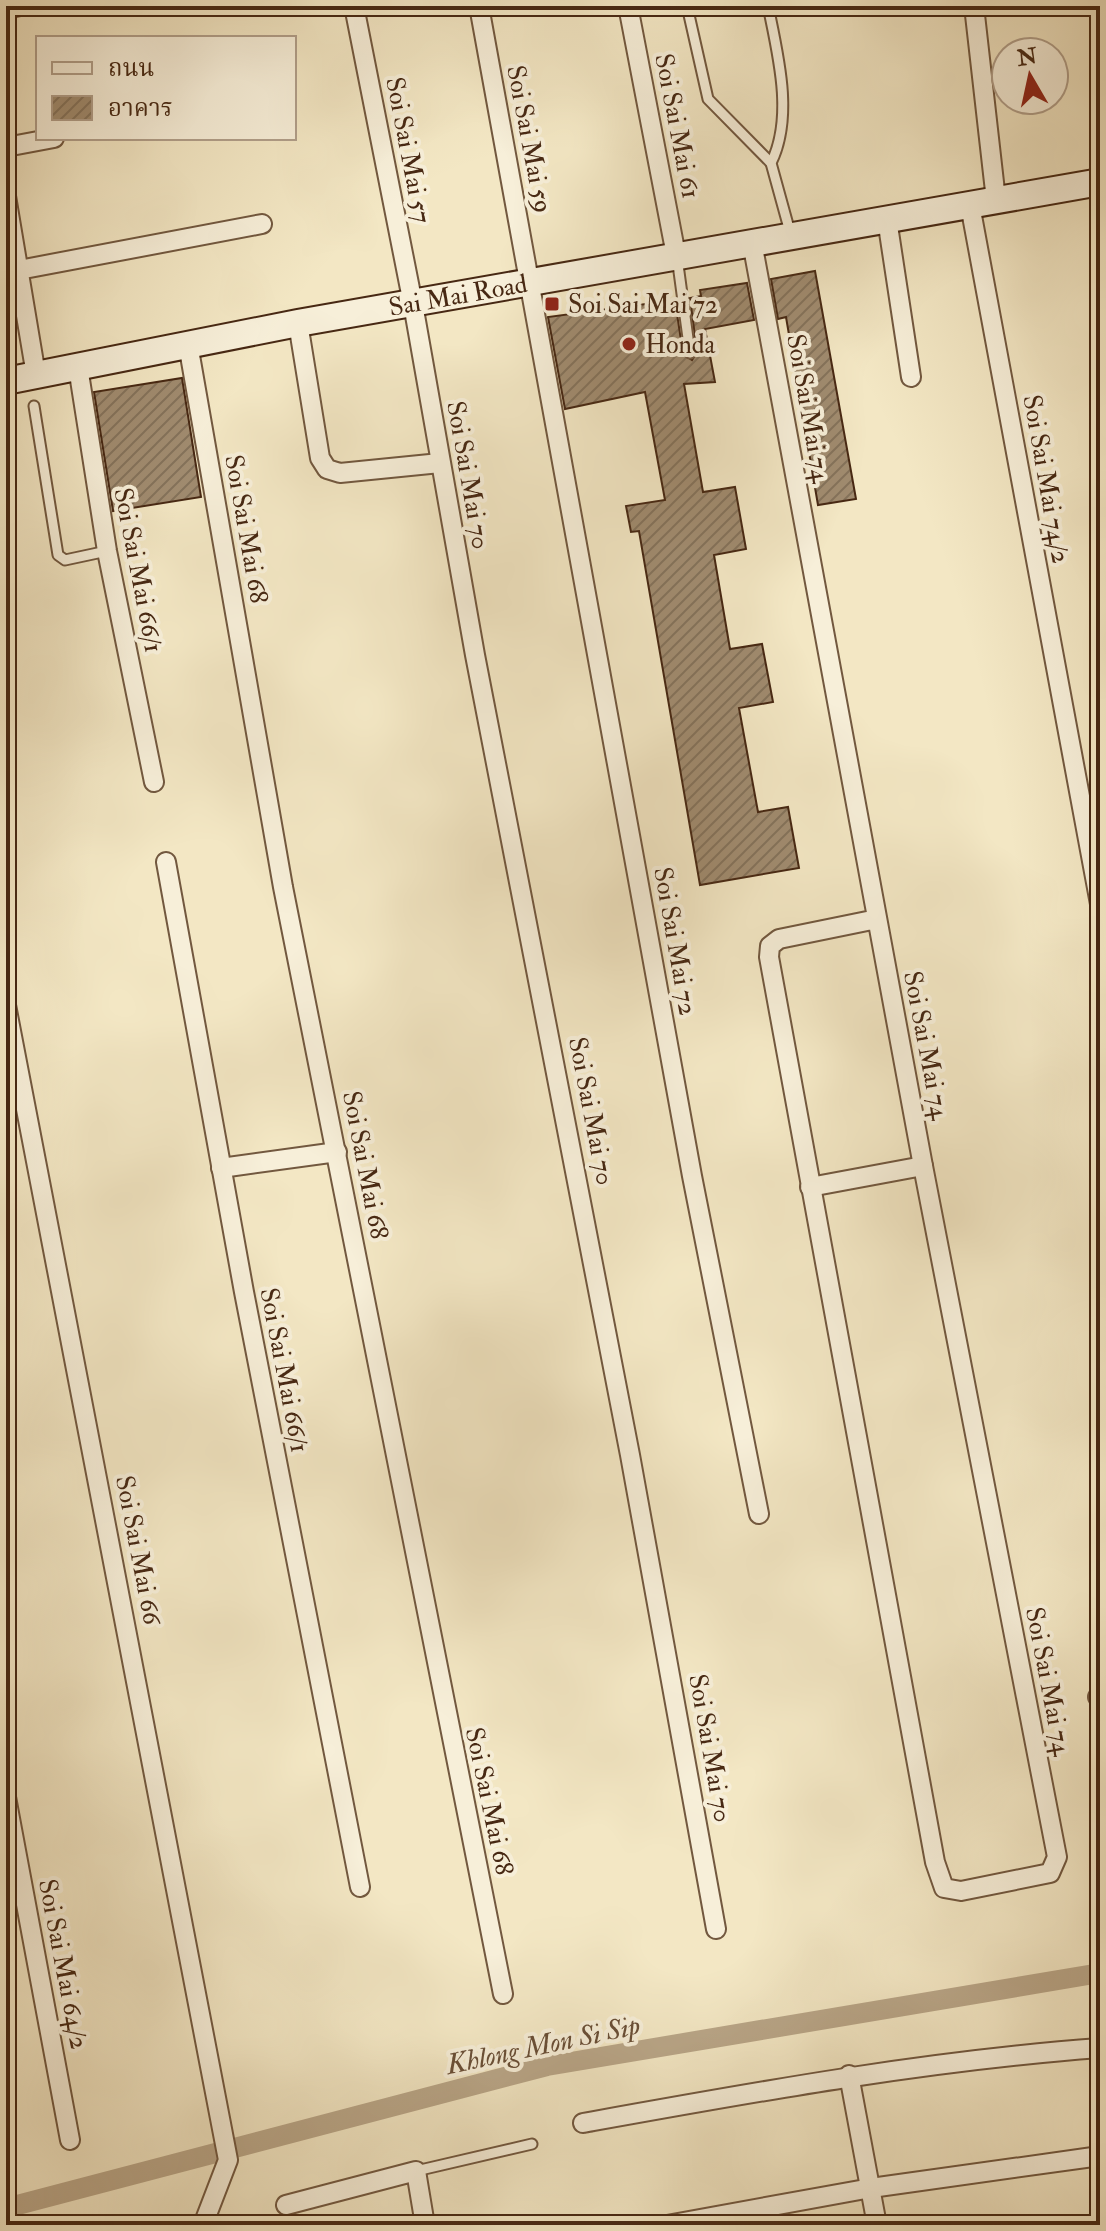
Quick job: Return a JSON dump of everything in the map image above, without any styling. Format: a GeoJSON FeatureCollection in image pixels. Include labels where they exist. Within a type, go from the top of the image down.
{"type":"FeatureCollection","features":[{"type":"Feature","properties":{"kind":"main road","name":"Sai Mai Road"},"geometry":{"type":"LineString","coordinates":[[6,381],[298,323],[1100,182]]}},
{"type":"Feature","properties":{"kind":"street"},"geometry":{"type":"LineString","coordinates":[[6,9],[20,6]]}},
{"type":"Feature","properties":{"kind":"street","name":"Soi Sai Mai 57"},"geometry":{"type":"LineString","coordinates":[[354,6],[413,304]]}},
{"type":"Feature","properties":{"kind":"street","name":"Soi Sai Mai 59"},"geometry":{"type":"LineString","coordinates":[[479,6],[531,282]]}},
{"type":"Feature","properties":{"kind":"street","name":"Soi Sai Mai 61"},"geometry":{"type":"LineString","coordinates":[[628,6],[676,255]]}},
{"type":"Feature","properties":{"kind":"street"},"geometry":{"type":"LineString","coordinates":[[974,6],[996,200]]}},
{"type":"Feature","properties":{"kind":"street"},"geometry":{"type":"LineString","coordinates":[[6,147],[43,140]]}},
{"type":"Feature","properties":{"kind":"street"},"geometry":{"type":"LineString","coordinates":[[6,196],[36,375]]}},
{"type":"Feature","properties":{"kind":"street","name":"Soi Sai Mai 74/2"},"geometry":{"type":"LineString","coordinates":[[970,205],[1100,904]]}},
{"type":"Feature","properties":{"kind":"street"},"geometry":{"type":"LineString","coordinates":[[887,219],[911,377]]}},
{"type":"Feature","properties":{"kind":"street"},"geometry":{"type":"LineString","coordinates":[[19,270],[262,224]]}},
{"type":"Feature","properties":{"kind":"street","name":"Soi Sai Mai 74"},"geometry":{"type":"LineString","coordinates":[[752,242],[923,1166],[1057,1857],[1050,1873],[1042,1876],[961,1891],[944,1888],[939,1879],[810,1187]]}},
{"type":"Feature","properties":{"kind":"street","name":"Soi Sai Mai 72"},"geometry":{"type":"LineString","coordinates":[[531,282],[692,1176],[759,1514]]}},
{"type":"Feature","properties":{"kind":"street","name":"Soi Sai Mai 70"},"geometry":{"type":"LineString","coordinates":[[413,304],[440,463],[627,1440],[716,1929]]}},
{"type":"Feature","properties":{"kind":"street"},"geometry":{"type":"LineString","coordinates":[[298,323],[320,458],[327,469],[340,473],[440,463]]}},
{"type":"Feature","properties":{"kind":"street","name":"Soi Sai Mai 68"},"geometry":{"type":"LineString","coordinates":[[188,344],[283,887],[426,1620],[503,1994]]}},
{"type":"Feature","properties":{"kind":"street","name":"Soi Sai Mai 66/1"},"geometry":{"type":"LineString","coordinates":[[78,367],[107,551],[154,782]]}},
{"type":"Feature","properties":{"kind":"street","name":"Soi Sai Mai 66/1"},"geometry":{"type":"LineString","coordinates":[[166,862],[221,1168],[360,1887]]}},
{"type":"Feature","properties":{"kind":"street"},"geometry":{"type":"LineString","coordinates":[[877,919],[779,939],[770,946],[810,1187],[923,1166]]}},
{"type":"Feature","properties":{"kind":"street","name":"Soi Sai Mai 66"},"geometry":{"type":"LineString","coordinates":[[6,1005],[228,2160],[203,2225]]}},
{"type":"Feature","properties":{"kind":"street"},"geometry":{"type":"LineString","coordinates":[[221,1168],[337,1152]]}},
{"type":"Feature","properties":{"kind":"street","name":"Soi Sai Mai 64/2"},"geometry":{"type":"LineString","coordinates":[[6,1797],[70,2140]]}},
{"type":"Feature","properties":{"kind":"street"},"geometry":{"type":"LineString","coordinates":[[583,2123],[849,2075],[990,2056],[1100,2048]]}},
{"type":"Feature","properties":{"kind":"street"},"geometry":{"type":"LineString","coordinates":[[849,2075],[877,2225]]}},
{"type":"Feature","properties":{"kind":"street"},"geometry":{"type":"LineString","coordinates":[[667,2225],[871,2188],[1100,2156]]}},
{"type":"Feature","properties":{"kind":"street"},"geometry":{"type":"LineString","coordinates":[[286,2205],[416,2171],[425,2225]]}},
{"type":"Feature","properties":{"kind":"lane"},"geometry":{"type":"LineString","coordinates":[[687,6],[708,99],[771,163],[791,235]]}},
{"type":"Feature","properties":{"kind":"lane"},"geometry":{"type":"LineString","coordinates":[[768,6],[781,68],[781,142],[771,163]]}},
{"type":"Feature","properties":{"kind":"lane"},"geometry":{"type":"LineString","coordinates":[[676,255],[690,353]]}},
{"type":"Feature","properties":{"kind":"lane"},"geometry":{"type":"LineString","coordinates":[[34,406],[60,559],[107,551]]}},
{"type":"Feature","properties":{"kind":"lane"},"geometry":{"type":"LineString","coordinates":[[416,2171],[532,2144]]}},
{"type":"Feature","properties":{"kind":"building"},"geometry":{"type":"Polygon","coordinates":[[[815,271],[856,499],[818,505],[786,317],[778,319],[771,279],[815,271]]]}},
{"type":"Feature","properties":{"kind":"building"},"geometry":{"type":"Polygon","coordinates":[[[747,283],[754,320],[705,329],[715,382],[684,384],[703,492],[735,487],[746,549],[714,555],[730,649],[762,644],[773,702],[739,708],[758,812],[788,807],[799,868],[700,885],[639,531],[631,532],[626,506],[665,500],[645,392],[565,409],[548,317],[675,300],[683,354],[692,360],[697,352],[690,298],[701,296],[700,290],[747,283]]]}},
{"type":"Feature","properties":{"kind":"building"},"geometry":{"type":"Polygon","coordinates":[[[182,378],[201,497],[113,511],[94,392],[182,378]]]}},
{"type":"Feature","properties":{"kind":"waterway","name":"Khlong Mon Si Sip"},"geometry":{"type":"LineString","coordinates":[[6,2208],[547,2066],[1100,1973]]}},
{"type":"Feature","properties":{"kind":"place","name":"Soi Sai Mai 72"},"geometry":{"type":"Point","coordinates":[552,304]}},
{"type":"Feature","properties":{"kind":"place","name":"Honda"},"geometry":{"type":"Point","coordinates":[629,344]}}]}
